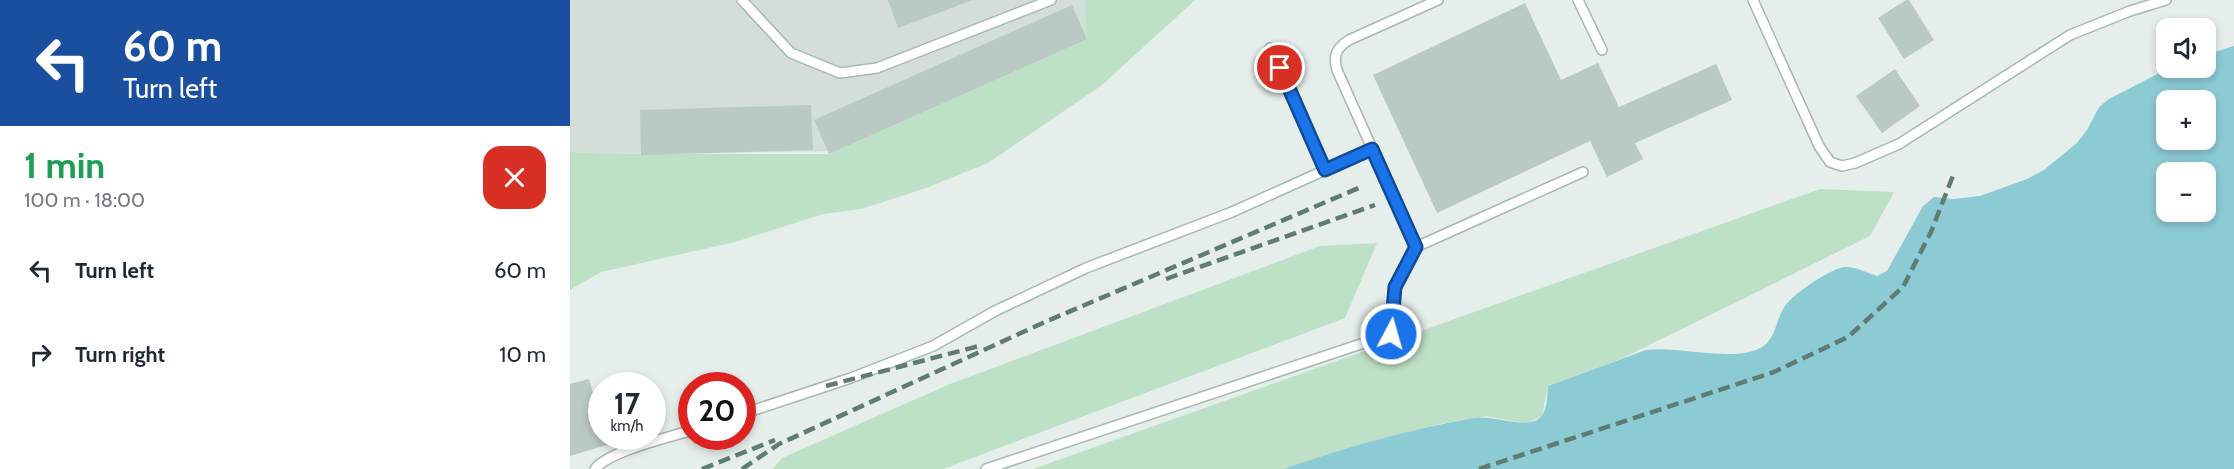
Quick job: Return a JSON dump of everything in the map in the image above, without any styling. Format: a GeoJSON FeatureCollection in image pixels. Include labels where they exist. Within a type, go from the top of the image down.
{"type":"FeatureCollection","features":[{"type":"Feature","properties":{"kind":"lane"},"geometry":{"type":"LineString","coordinates":[[742,0],[791,53],[840,73],[877,68],[1051,0]]}},
{"type":"Feature","properties":{"kind":"lane"},"geometry":{"type":"LineString","coordinates":[[1416,247],[1337,70],[1334,58],[1339,46],[1438,0]]}},
{"type":"Feature","properties":{"kind":"lane"},"geometry":{"type":"LineString","coordinates":[[1578,0],[1602,50]]}},
{"type":"Feature","properties":{"kind":"lane"},"geometry":{"type":"LineString","coordinates":[[1753,0],[1820,146],[1830,162],[1842,166],[1899,144],[2070,35],[2130,10],[2166,0]]}},
{"type":"Feature","properties":{"kind":"lane"},"geometry":{"type":"LineString","coordinates":[[1270,48],[1325,170]]}},
{"type":"Feature","properties":{"kind":"lane"},"geometry":{"type":"LineString","coordinates":[[756,409],[851,378],[933,345],[995,311],[1086,268],[1232,212],[1372,149]]}},
{"type":"Feature","properties":{"kind":"lane"},"geometry":{"type":"LineString","coordinates":[[986,469],[1391,334],[1395,287],[1416,247],[1582,172]]}},
{"type":"Feature","properties":{"kind":"lane"},"geometry":{"type":"LineString","coordinates":[[595,469],[600,462],[614,455],[678,434]]}},
{"type":"Feature","properties":{"kind":"shaded area"},"geometry":{"type":"Polygon","coordinates":[[[570,0],[1096,0],[1092,40],[843,151],[610,154],[570,152],[570,0]]]}},
{"type":"Feature","properties":{"kind":"green space"},"geometry":{"type":"Polygon","coordinates":[[[1085,0],[1195,0],[1102,85],[988,163],[926,188],[861,209],[823,214],[735,242],[601,272],[570,290],[570,152],[829,154],[1087,39],[1085,0]]]}},
{"type":"Feature","properties":{"kind":"green space"},"geometry":{"type":"Polygon","coordinates":[[[1820,189],[1894,192],[1870,236],[1623,358],[1548,386],[1542,415],[1531,422],[1523,423],[1486,416],[1445,423],[1384,438],[1283,469],[1033,469],[1820,189]]]}},
{"type":"Feature","properties":{"kind":"green space"},"geometry":{"type":"Polygon","coordinates":[[[1377,243],[1345,318],[943,469],[773,469],[782,458],[950,384],[1320,246],[1377,243]]]}},
{"type":"Feature","properties":{"kind":"water"},"geometry":{"type":"Polygon","coordinates":[[[2234,46],[2234,469],[1283,469],[1377,440],[1450,422],[1489,418],[1531,422],[1541,417],[1543,413],[1548,386],[1646,350],[1731,354],[1756,350],[1772,337],[1781,312],[1789,301],[1804,288],[1840,268],[1850,267],[1877,276],[1887,271],[1923,206],[1934,197],[1953,199],[1980,196],[2027,179],[2044,170],[2077,143],[2099,107],[2109,99],[2156,75],[2156,78],[2216,78],[2216,52],[2234,46]]]}},
{"type":"Feature","properties":{"kind":"building"},"geometry":{"type":"Polygon","coordinates":[[[888,0],[973,0],[898,28],[888,0]]]}},
{"type":"Feature","properties":{"kind":"building"},"geometry":{"type":"Polygon","coordinates":[[[1909,0],[1934,40],[1904,59],[1878,18],[1909,0]]]}},
{"type":"Feature","properties":{"kind":"building"},"geometry":{"type":"Polygon","coordinates":[[[1525,3],[1561,80],[1598,63],[1619,107],[1716,64],[1732,100],[1635,143],[1643,159],[1607,177],[1590,141],[1437,213],[1373,75],[1525,3]]]}},
{"type":"Feature","properties":{"kind":"building"},"geometry":{"type":"Polygon","coordinates":[[[1072,5],[1087,39],[829,154],[814,120],[1072,5]]]}},
{"type":"Feature","properties":{"kind":"building"},"geometry":{"type":"Polygon","coordinates":[[[1895,69],[1920,106],[1882,133],[1856,96],[1895,69]]]}},
{"type":"Feature","properties":{"kind":"building"},"geometry":{"type":"Polygon","coordinates":[[[811,105],[813,150],[641,155],[640,110],[811,105]]]}},
{"type":"Feature","properties":{"kind":"building"},"geometry":{"type":"Polygon","coordinates":[[[588,379],[588,450],[590,450],[570,456],[570,384],[588,379]]]}},
{"type":"Feature","properties":{"kind":"railway"},"geometry":{"type":"LineString","coordinates":[[1479,469],[1774,372],[1848,337],[1903,287],[1931,232],[1954,173]]}},
{"type":"Feature","properties":{"kind":"railway"},"geometry":{"type":"LineString","coordinates":[[742,469],[779,444],[1045,322],[1361,187]]}},
{"type":"Feature","properties":{"kind":"railway"},"geometry":{"type":"LineString","coordinates":[[1166,279],[1375,205]]}},
{"type":"Feature","properties":{"kind":"railway"},"geometry":{"type":"LineString","coordinates":[[826,386],[979,346]]}},
{"type":"Feature","properties":{"kind":"railway"},"geometry":{"type":"LineString","coordinates":[[702,469],[775,440]]}},
{"type":"Feature","properties":{"kind":"route"},"geometry":{"type":"LineString","coordinates":[[1280,68],[1325,170],[1372,149],[1416,247],[1395,287],[1391,334]]}}]}
